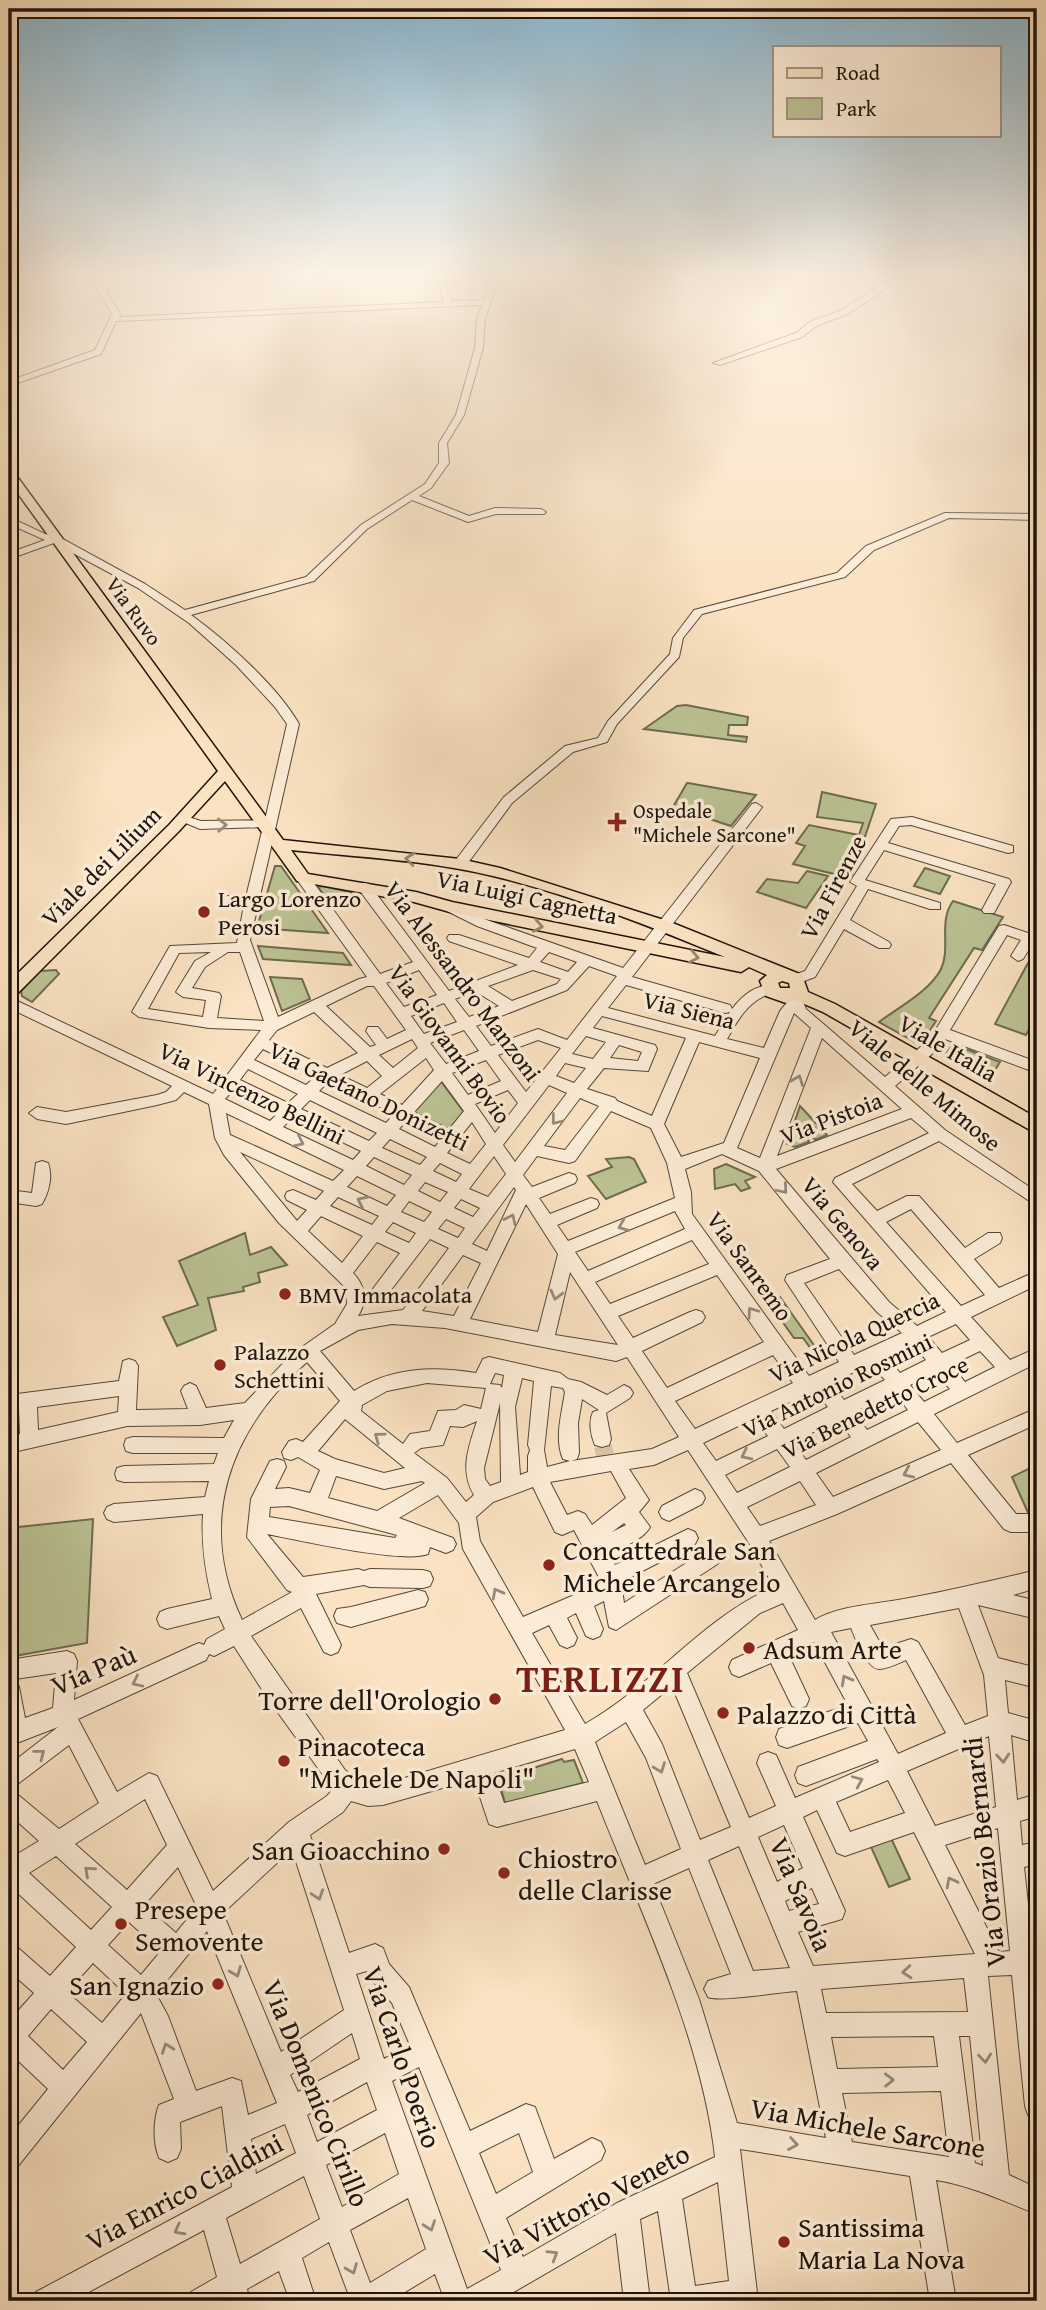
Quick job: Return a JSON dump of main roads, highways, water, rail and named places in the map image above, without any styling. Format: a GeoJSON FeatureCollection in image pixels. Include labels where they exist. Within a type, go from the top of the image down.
{"type":"FeatureCollection","features":[{"type":"Feature","properties":{"kind":"main road","name":"Via Ruvo"},"geometry":{"type":"LineString","coordinates":[[9,473],[225,772]]}},
{"type":"Feature","properties":{"kind":"main road","name":"Viale dei Lilium"},"geometry":{"type":"LineString","coordinates":[[9,992],[182,820],[225,772]]}},
{"type":"Feature","properties":{"kind":"main road","name":"Via Giovanni Bovio"},"geometry":{"type":"LineString","coordinates":[[225,772],[265,826],[276,855],[303,878]]}},
{"type":"Feature","properties":{"kind":"main road","name":"Viale delle Mimose"},"geometry":{"type":"LineString","coordinates":[[276,855],[310,849],[460,864],[537,883],[697,939],[794,988]]}},
{"type":"Feature","properties":{"kind":"main road","name":"Via Luigi Cagnetta"},"geometry":{"type":"LineString","coordinates":[[303,878],[364,887],[741,966]]}},
{"type":"Feature","properties":{"kind":"main road","name":"Viale delle Mimose"},"geometry":{"type":"LineString","coordinates":[[718,948],[769,988],[772,978],[794,988]]}},
{"type":"Feature","properties":{"kind":"main road","name":"Viale Italia"},"geometry":{"type":"LineString","coordinates":[[794,988],[1037,1116]]}},
{"type":"Feature","properties":{"kind":"main road","name":"Viale Italia"},"geometry":{"type":"LineString","coordinates":[[921,1055],[1037,1127]]}},
{"type":"Feature","properties":{"kind":"tunnel"},"geometry":{"type":"LineString","coordinates":[[603,1446],[605,1455]]}},
{"type":"Feature","properties":{"kind":"place","name":"Ospedale \"Michele Sarcone\""},"geometry":{"type":"Point","coordinates":[617,822]}},
{"type":"Feature","properties":{"kind":"place","name":"Largo Lorenzo Perosi"},"geometry":{"type":"Point","coordinates":[204,912]}},
{"type":"Feature","properties":{"kind":"place","name":"BMV Immacolata"},"geometry":{"type":"Point","coordinates":[285,1294]}},
{"type":"Feature","properties":{"kind":"place","name":"Palazzo Schettini"},"geometry":{"type":"Point","coordinates":[220,1365]}},
{"type":"Feature","properties":{"kind":"place","name":"Concattedrale San Michele Arcangelo"},"geometry":{"type":"Point","coordinates":[549,1565]}},
{"type":"Feature","properties":{"kind":"place","name":"Adsum Arte"},"geometry":{"type":"Point","coordinates":[749,1648]}},
{"type":"Feature","properties":{"kind":"place","name":"Torre dell'Orologio"},"geometry":{"type":"Point","coordinates":[495,1699]}},
{"type":"Feature","properties":{"kind":"place","name":"Palazzo di Città"},"geometry":{"type":"Point","coordinates":[723,1713]}},
{"type":"Feature","properties":{"kind":"place","name":"Pinacoteca \"Michele De Napoli\""},"geometry":{"type":"Point","coordinates":[284,1761]}},
{"type":"Feature","properties":{"kind":"place","name":"San Gioacchino"},"geometry":{"type":"Point","coordinates":[444,1849]}},
{"type":"Feature","properties":{"kind":"place","name":"Chiostro delle Clarisse"},"geometry":{"type":"Point","coordinates":[504,1873]}},
{"type":"Feature","properties":{"kind":"place","name":"Presepe Semovente"},"geometry":{"type":"Point","coordinates":[121,1924]}},
{"type":"Feature","properties":{"kind":"place","name":"San Ignazio"},"geometry":{"type":"Point","coordinates":[218,1984]}},
{"type":"Feature","properties":{"kind":"place","name":"Santissima Maria La Nova"},"geometry":{"type":"Point","coordinates":[784,2242]}},
{"type":"Feature","properties":{"kind":"district","name":"TERLIZZI"},"geometry":{"type":"Point","coordinates":[601,1678]}}]}
